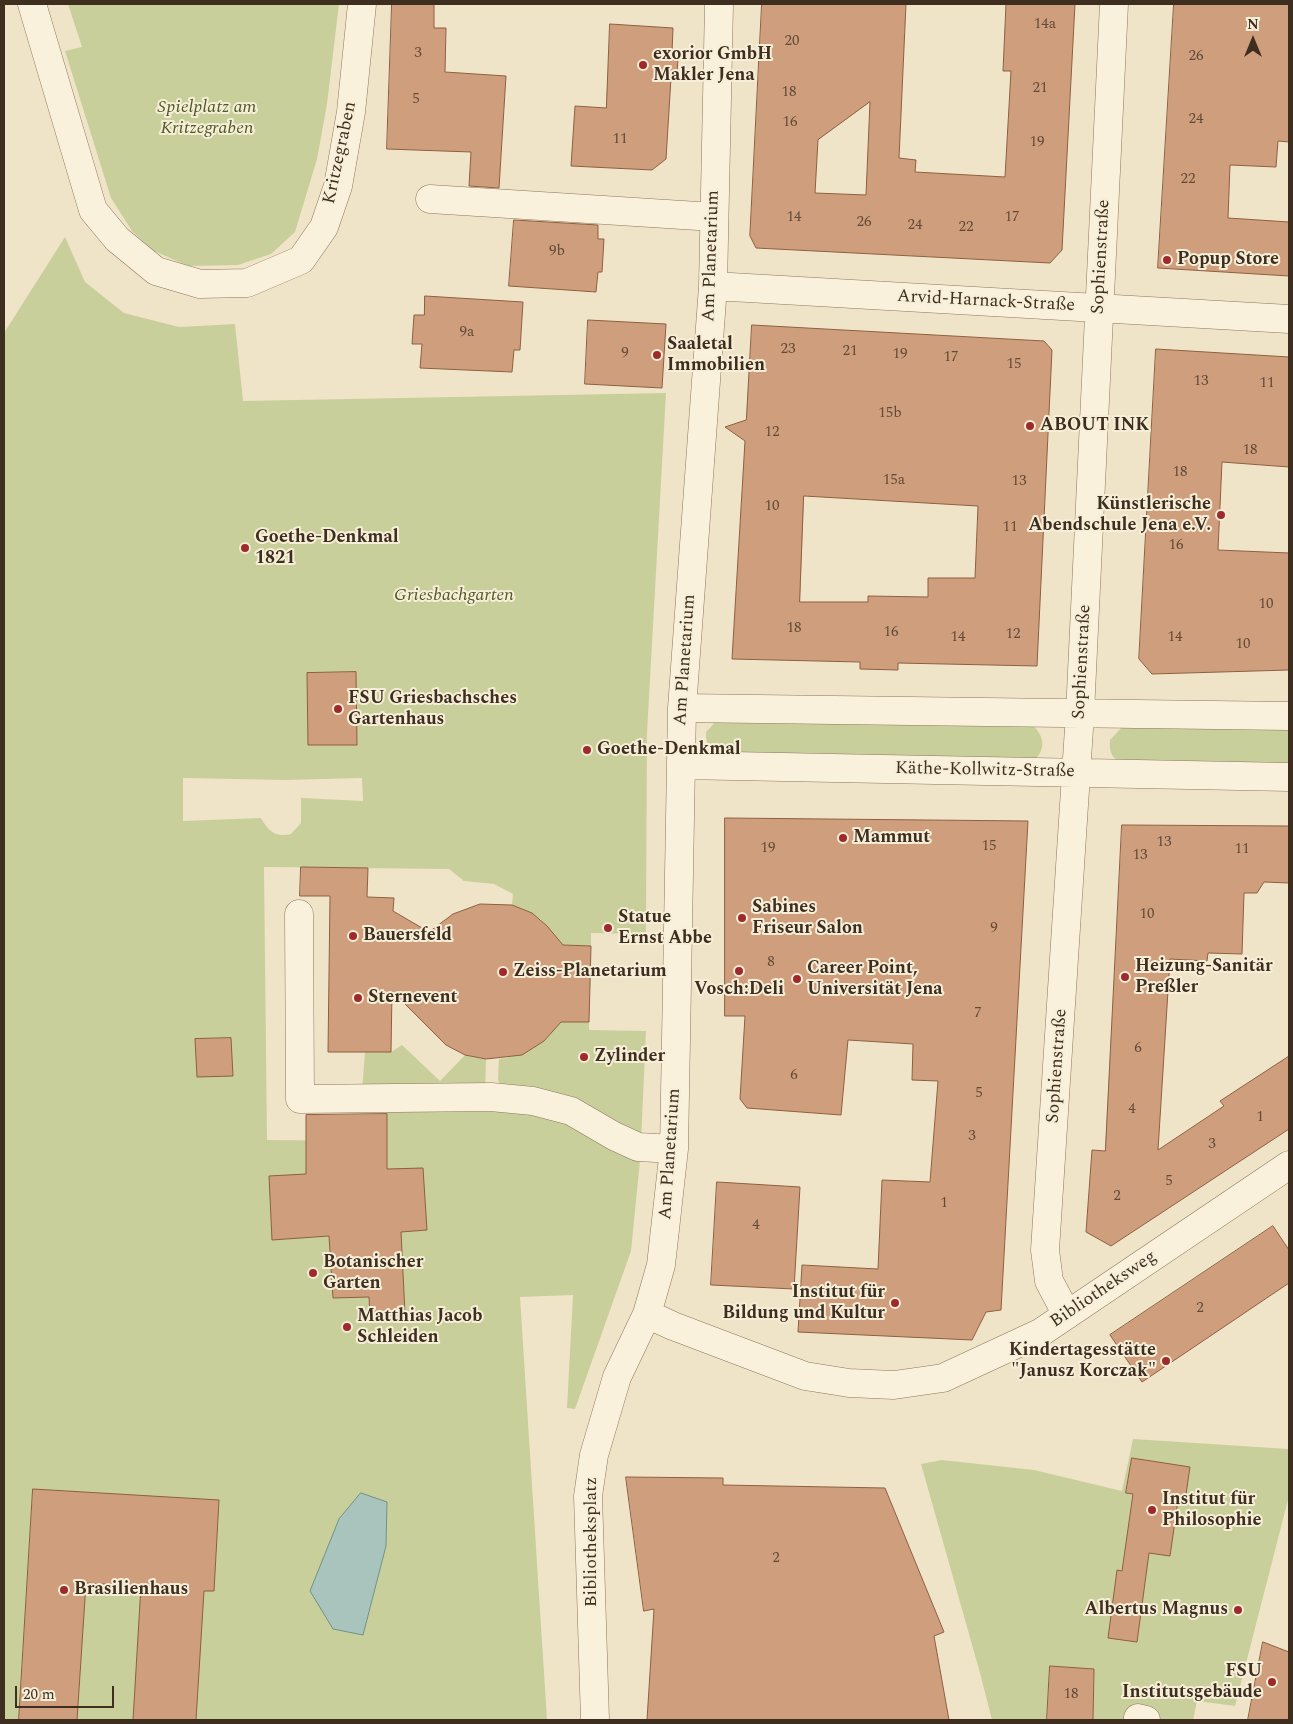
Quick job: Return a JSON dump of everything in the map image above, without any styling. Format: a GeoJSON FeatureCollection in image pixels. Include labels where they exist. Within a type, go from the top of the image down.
{"type":"FeatureCollection","features":[{"type":"Feature","properties":{"kind":"street","name":"Kritzegraben"},"geometry":{"type":"LineString","coordinates":[[32,4],[93,210],[117,239],[156,271],[200,284],[247,283],[301,260],[324,227],[338,186],[351,112],[362,4]]}},
{"type":"Feature","properties":{"kind":"street","name":"Am Planetarium"},"geometry":{"type":"LineString","coordinates":[[646,1314],[661,1265],[674,1149],[682,708],[713,286],[718,4]]}},
{"type":"Feature","properties":{"kind":"street","name":"Sophienstraße"},"geometry":{"type":"LineString","coordinates":[[1067,1315],[1049,1281],[1045,1250],[1077,773],[1114,4]]}},
{"type":"Feature","properties":{"kind":"street"},"geometry":{"type":"LineString","coordinates":[[430,199],[714,217]]}},
{"type":"Feature","properties":{"kind":"street","name":"Arvid-Harnack-Straße"},"geometry":{"type":"LineString","coordinates":[[713,286],[1289,319]]}},
{"type":"Feature","properties":{"kind":"street"},"geometry":{"type":"LineString","coordinates":[[682,708],[1289,716]]}},
{"type":"Feature","properties":{"kind":"street","name":"Käthe-Kollwitz-Straße"},"geometry":{"type":"LineString","coordinates":[[681,765],[1289,776]]}},
{"type":"Feature","properties":{"kind":"street"},"geometry":{"type":"LineString","coordinates":[[299,914],[300,1099],[491,1097],[532,1101],[572,1112],[614,1136],[638,1147],[674,1149]]}},
{"type":"Feature","properties":{"kind":"street","name":"Bibliotheksweg"},"geometry":{"type":"LineString","coordinates":[[646,1314],[805,1376],[849,1383],[894,1385],[942,1378],[1040,1333],[1289,1165]]}},
{"type":"Feature","properties":{"kind":"street","name":"Bibliotheksplatz"},"geometry":{"type":"LineString","coordinates":[[595,1720],[588,1496],[593,1463],[604,1417],[617,1377],[646,1314]]}},
{"type":"Feature","properties":{"kind":"green space","name":"Spielplatz am Kritzegraben"},"geometry":{"type":"Polygon","coordinates":[[[68,4],[339,4],[327,104],[317,159],[295,232],[271,254],[238,265],[188,266],[152,250],[132,231],[111,198],[65,51],[82,47],[68,4]]]}},
{"type":"Feature","properties":{"kind":"green space","name":"Griesbachgarten"},"geometry":{"type":"Polygon","coordinates":[[[65,237],[85,282],[124,313],[179,327],[235,324],[243,401],[666,393],[647,733],[646,934],[591,933],[591,946],[561,945],[540,919],[512,905],[513,894],[494,884],[464,881],[449,869],[264,867],[267,1140],[387,1141],[387,1107],[540,1109],[616,1143],[640,1161],[631,1251],[575,1409],[567,1408],[573,1295],[520,1297],[547,1720],[4,1720],[4,333],[65,237]],[[183,778],[183,821],[261,818],[270,830],[277,834],[286,835],[291,834],[301,823],[301,798],[363,801],[362,778],[285,780],[183,778]]]}},
{"type":"Feature","properties":{"kind":"green space"},"geometry":{"type":"Polygon","coordinates":[[[719,718],[1032,724],[1039,733],[1042,747],[1034,761],[720,756],[709,747],[706,732],[719,718]]]}},
{"type":"Feature","properties":{"kind":"green space"},"geometry":{"type":"Polygon","coordinates":[[[1122,727],[1289,729],[1289,767],[1124,765],[1112,755],[1110,745],[1110,740],[1122,727]]]}},
{"type":"Feature","properties":{"kind":"green space"},"geometry":{"type":"Polygon","coordinates":[[[559,1022],[589,1022],[589,1030],[646,1031],[641,1142],[578,1101],[531,1086],[529,1092],[500,1087],[498,1079],[499,1059],[518,1055],[534,1047],[559,1022]]]}},
{"type":"Feature","properties":{"kind":"green space"},"geometry":{"type":"Polygon","coordinates":[[[402,1045],[440,1081],[465,1055],[486,1059],[485,1092],[362,1091],[365,1052],[391,1052],[402,1045]]]}},
{"type":"Feature","properties":{"kind":"green space"},"geometry":{"type":"Polygon","coordinates":[[[1133,1439],[1289,1449],[1289,1496],[1235,1706],[1197,1701],[1193,1720],[1093,1720],[1094,1669],[1050,1667],[1047,1720],[992,1720],[921,1464],[942,1460],[1034,1470],[1122,1491],[1133,1439]]]}},
{"type":"Feature","properties":{"kind":"water"},"geometry":{"type":"Polygon","coordinates":[[[361,1493],[387,1502],[386,1546],[363,1635],[333,1629],[310,1591],[339,1519],[361,1493]]]}},
{"type":"Feature","properties":{"kind":"building"},"geometry":{"type":"Polygon","coordinates":[[[392,4],[434,4],[434,28],[446,28],[445,72],[506,76],[499,188],[469,186],[471,152],[387,149],[392,4]]]}},
{"type":"Feature","properties":{"kind":"building"},"geometry":{"type":"Polygon","coordinates":[[[762,4],[906,4],[899,158],[916,160],[915,172],[1005,177],[1011,71],[1003,71],[1006,4],[1075,4],[1062,250],[1050,263],[756,248],[750,236],[762,4]],[[870,102],[818,140],[815,193],[866,195],[870,102]]]}},
{"type":"Feature","properties":{"kind":"building"},"geometry":{"type":"Polygon","coordinates":[[[1174,4],[1289,4],[1289,142],[1278,141],[1276,167],[1230,165],[1228,218],[1289,222],[1289,276],[1158,268],[1174,4]]]}},
{"type":"Feature","properties":{"kind":"building"},"geometry":{"type":"Polygon","coordinates":[[[610,24],[673,28],[672,52],[678,59],[677,72],[671,78],[666,159],[652,170],[571,166],[575,106],[606,108],[610,24]]]}},
{"type":"Feature","properties":{"kind":"building"},"geometry":{"type":"Polygon","coordinates":[[[514,220],[598,225],[598,239],[604,239],[602,272],[598,272],[596,292],[509,286],[514,220]]]}},
{"type":"Feature","properties":{"kind":"building"},"geometry":{"type":"Polygon","coordinates":[[[425,296],[523,302],[520,350],[514,350],[512,372],[420,368],[422,344],[412,344],[414,315],[424,315],[425,296]]]}},
{"type":"Feature","properties":{"kind":"building"},"geometry":{"type":"Polygon","coordinates":[[[588,320],[666,324],[662,388],[585,384],[588,320]]]}},
{"type":"Feature","properties":{"kind":"building"},"geometry":{"type":"Polygon","coordinates":[[[752,325],[1044,341],[1052,350],[1037,666],[898,663],[898,670],[860,669],[860,662],[732,659],[745,441],[725,427],[746,420],[752,325]],[[804,496],[800,602],[868,602],[868,596],[928,597],[928,578],[975,578],[978,506],[804,496]]]}},
{"type":"Feature","properties":{"kind":"building"},"geometry":{"type":"Polygon","coordinates":[[[1156,349],[1289,357],[1289,467],[1222,462],[1218,550],[1289,553],[1289,670],[1152,674],[1139,659],[1156,349]]]}},
{"type":"Feature","properties":{"kind":"building","name":"FSU Griesbachsches Gartenhaus"},"geometry":{"type":"Polygon","coordinates":[[[356,672],[357,745],[308,745],[307,673],[356,672]]]}},
{"type":"Feature","properties":{"kind":"building"},"geometry":{"type":"Polygon","coordinates":[[[725,818],[1028,821],[1001,1310],[986,1312],[972,1340],[798,1332],[802,1265],[878,1269],[882,1180],[930,1182],[938,1081],[912,1080],[913,1044],[848,1040],[841,1115],[747,1108],[740,1099],[745,1016],[725,1016],[725,818]]]}},
{"type":"Feature","properties":{"kind":"building"},"geometry":{"type":"Polygon","coordinates":[[[1122,825],[1289,826],[1289,883],[1264,882],[1257,893],[1244,893],[1242,954],[1208,953],[1207,961],[1170,959],[1158,1150],[1224,1106],[1220,1101],[1289,1056],[1289,1129],[1111,1246],[1086,1232],[1092,1150],[1105,1151],[1122,825]]]}},
{"type":"Feature","properties":{"kind":"building","name":"Zeiss-Planetarium"},"geometry":{"type":"Polygon","coordinates":[[[301,867],[368,868],[367,897],[394,898],[393,911],[429,932],[453,914],[480,904],[512,905],[532,913],[547,926],[563,945],[591,946],[589,1022],[561,1022],[544,1041],[522,1055],[486,1059],[465,1055],[446,1045],[392,991],[391,1052],[328,1052],[330,896],[300,896],[301,867]]]}},
{"type":"Feature","properties":{"kind":"building"},"geometry":{"type":"Polygon","coordinates":[[[231,1038],[233,1076],[197,1077],[195,1039],[231,1038]]]}},
{"type":"Feature","properties":{"kind":"building"},"geometry":{"type":"Polygon","coordinates":[[[387,1114],[387,1169],[423,1168],[427,1230],[401,1232],[405,1314],[370,1317],[369,1297],[333,1298],[329,1236],[272,1240],[269,1176],[306,1174],[306,1115],[387,1114]]]}},
{"type":"Feature","properties":{"kind":"building"},"geometry":{"type":"Polygon","coordinates":[[[717,1182],[800,1187],[794,1289],[711,1285],[717,1182]]]}},
{"type":"Feature","properties":{"kind":"building"},"geometry":{"type":"Polygon","coordinates":[[[1273,1226],[1289,1250],[1289,1283],[1142,1382],[1110,1335],[1273,1226]]]}},
{"type":"Feature","properties":{"kind":"building"},"geometry":{"type":"Polygon","coordinates":[[[1132,1458],[1190,1467],[1185,1501],[1178,1500],[1170,1556],[1149,1553],[1137,1642],[1108,1638],[1117,1570],[1122,1571],[1133,1494],[1126,1493],[1132,1458]]]}},
{"type":"Feature","properties":{"kind":"building"},"geometry":{"type":"Polygon","coordinates":[[[626,1477],[723,1478],[723,1485],[885,1488],[944,1632],[934,1636],[949,1720],[647,1720],[654,1609],[644,1611],[626,1477]]]}},
{"type":"Feature","properties":{"kind":"building"},"geometry":{"type":"Polygon","coordinates":[[[33,1489],[219,1500],[214,1591],[204,1591],[196,1720],[133,1720],[141,1586],[86,1583],[77,1720],[19,1720],[33,1489]]]}},
{"type":"Feature","properties":{"kind":"building","name":"FSU Institutsgebäude"},"geometry":{"type":"Polygon","coordinates":[[[1263,1642],[1289,1652],[1289,1720],[1248,1720],[1263,1642]]]}},
{"type":"Feature","properties":{"kind":"building"},"geometry":{"type":"Polygon","coordinates":[[[1050,1666],[1094,1669],[1093,1720],[1047,1720],[1050,1666]]]}},
{"type":"Feature","properties":{"kind":"place","name":"exorior GmbH Makler Jena"},"geometry":{"type":"Point","coordinates":[643,65]}},
{"type":"Feature","properties":{"kind":"place","name":"Popup Store"},"geometry":{"type":"Point","coordinates":[1167,260]}},
{"type":"Feature","properties":{"kind":"place","name":"Saaletal Immobilien"},"geometry":{"type":"Point","coordinates":[657,355]}},
{"type":"Feature","properties":{"kind":"place","name":"ABOUT INK"},"geometry":{"type":"Point","coordinates":[1030,426]}},
{"type":"Feature","properties":{"kind":"place","name":"Künstlerische Abendschule Jena e.V."},"geometry":{"type":"Point","coordinates":[1221,515]}},
{"type":"Feature","properties":{"kind":"place","name":"Goethe-Denkmal 1821"},"geometry":{"type":"Point","coordinates":[245,548]}},
{"type":"Feature","properties":{"kind":"place","name":"FSU Griesbachsches Gartenhaus"},"geometry":{"type":"Point","coordinates":[338,709]}},
{"type":"Feature","properties":{"kind":"place","name":"Goethe-Denkmal"},"geometry":{"type":"Point","coordinates":[587,750]}},
{"type":"Feature","properties":{"kind":"place","name":"Mammut"},"geometry":{"type":"Point","coordinates":[843,838]}},
{"type":"Feature","properties":{"kind":"place","name":"Sabines Friseur Salon"},"geometry":{"type":"Point","coordinates":[742,918]}},
{"type":"Feature","properties":{"kind":"place","name":"Statue Ernst Abbe"},"geometry":{"type":"Point","coordinates":[608,928]}},
{"type":"Feature","properties":{"kind":"place","name":"Bauersfeld"},"geometry":{"type":"Point","coordinates":[353,936]}},
{"type":"Feature","properties":{"kind":"place","name":"Vosch:Deli"},"geometry":{"type":"Point","coordinates":[739,971]}},
{"type":"Feature","properties":{"kind":"place","name":"Zeiss-Planetarium"},"geometry":{"type":"Point","coordinates":[503,972]}},
{"type":"Feature","properties":{"kind":"place","name":"Heizung-Sanitär Preßler"},"geometry":{"type":"Point","coordinates":[1125,977]}},
{"type":"Feature","properties":{"kind":"place","name":"Career Point, Universität Jena"},"geometry":{"type":"Point","coordinates":[797,979]}},
{"type":"Feature","properties":{"kind":"place","name":"Sternevent"},"geometry":{"type":"Point","coordinates":[358,998]}},
{"type":"Feature","properties":{"kind":"place","name":"Zylinder"},"geometry":{"type":"Point","coordinates":[584,1057]}},
{"type":"Feature","properties":{"kind":"place","name":"Botanischer Garten"},"geometry":{"type":"Point","coordinates":[313,1273]}},
{"type":"Feature","properties":{"kind":"place","name":"Institut für Bildung und Kultur"},"geometry":{"type":"Point","coordinates":[895,1303]}},
{"type":"Feature","properties":{"kind":"place","name":"Matthias Jacob Schleiden"},"geometry":{"type":"Point","coordinates":[347,1327]}},
{"type":"Feature","properties":{"kind":"place","name":"Kindertagesstätte \"Janusz Korczak\""},"geometry":{"type":"Point","coordinates":[1166,1361]}},
{"type":"Feature","properties":{"kind":"place","name":"Institut für Philosophie"},"geometry":{"type":"Point","coordinates":[1152,1510]}},
{"type":"Feature","properties":{"kind":"place","name":"Brasilienhaus"},"geometry":{"type":"Point","coordinates":[64,1590]}},
{"type":"Feature","properties":{"kind":"place","name":"Albertus Magnus"},"geometry":{"type":"Point","coordinates":[1238,1610]}},
{"type":"Feature","properties":{"kind":"place","name":"FSU Institutsgebäude"},"geometry":{"type":"Point","coordinates":[1272,1682]}}]}
